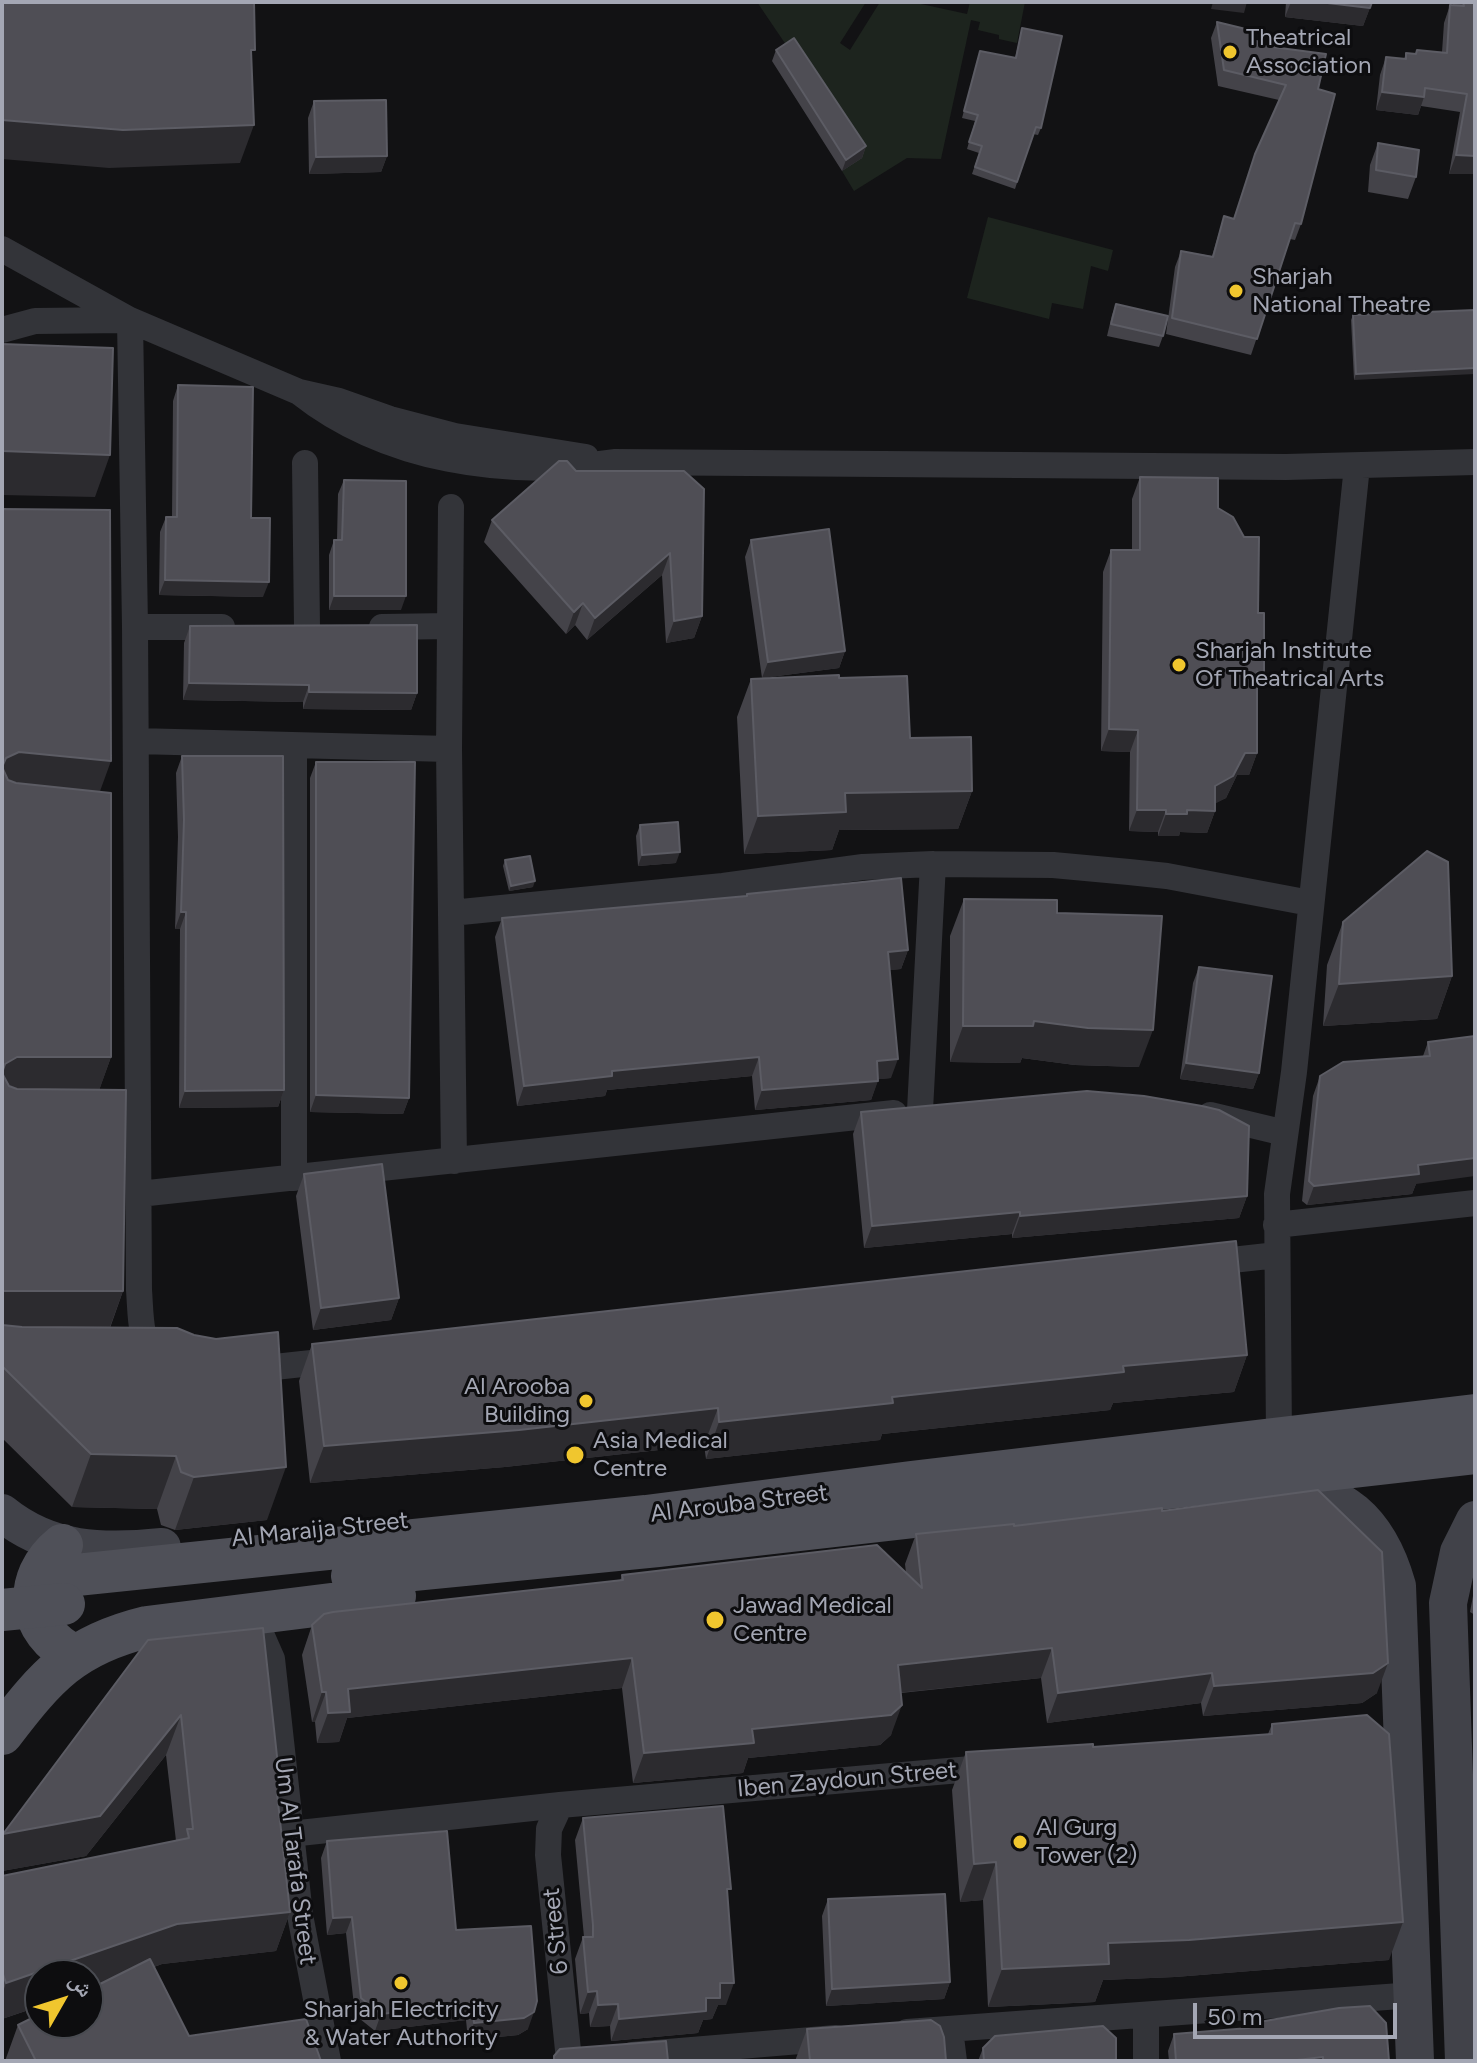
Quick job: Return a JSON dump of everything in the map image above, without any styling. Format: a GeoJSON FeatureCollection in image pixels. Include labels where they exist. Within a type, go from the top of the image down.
{"type":"FeatureCollection","features":[{"type":"Feature","properties":{"kind":"main road","name":"Al Arouba Street"},"geometry":{"type":"LineString","coordinates":[[2,1583],[61,1575],[652,1531],[1278,1456],[1475,1415]]}},
{"type":"Feature","properties":{"kind":"main road","name":"Al Arouba Street"},"geometry":{"type":"LineString","coordinates":[[1278,1456],[1475,1453]]}},
{"type":"Feature","properties":{"kind":"main road"},"geometry":{"type":"LineString","coordinates":[[2,1734],[43,1682],[74,1655],[121,1633],[147,1627],[586,1573],[611,1566],[652,1531]]}},
{"type":"Feature","properties":{"kind":"main road"},"geometry":{"type":"LineString","coordinates":[[61,1575],[53,1553],[35,1585],[36,1610],[39,1622],[53,1642],[74,1655]]}},
{"type":"Feature","properties":{"kind":"main road","name":"Al Arouba Street"},"geometry":{"type":"LineString","coordinates":[[2,1610],[61,1575]]}},
{"type":"Feature","properties":{"kind":"street"},"geometry":{"type":"LineString","coordinates":[[2,249],[130,320],[299,392],[444,433],[614,462],[1357,466],[1475,462]]}},
{"type":"Feature","properties":{"kind":"street"},"geometry":{"type":"LineString","coordinates":[[2,330],[35,321],[130,320]]}},
{"type":"Feature","properties":{"kind":"street"},"geometry":{"type":"LineString","coordinates":[[130,320],[142,1334],[157,1361],[169,1370],[184,1375]]}},
{"type":"Feature","properties":{"kind":"street"},"geometry":{"type":"LineString","coordinates":[[305,463],[307,627]]}},
{"type":"Feature","properties":{"kind":"street"},"geometry":{"type":"LineString","coordinates":[[1357,466],[1294,1072],[1280,1164],[1276,1225],[1278,1456],[1362,1518],[1391,1563],[1397,1586],[1388,1733],[1414,1995],[1415,2061]]}},
{"type":"Feature","properties":{"kind":"street"},"geometry":{"type":"LineString","coordinates":[[451,507],[449,749],[454,1161]]}},
{"type":"Feature","properties":{"kind":"street"},"geometry":{"type":"LineString","coordinates":[[276,627],[450,626]]}},
{"type":"Feature","properties":{"kind":"street"},"geometry":{"type":"LineString","coordinates":[[135,627],[244,627]]}},
{"type":"Feature","properties":{"kind":"street"},"geometry":{"type":"LineString","coordinates":[[136,741],[449,749]]}},
{"type":"Feature","properties":{"kind":"street"},"geometry":{"type":"LineString","coordinates":[[294,746],[294,1178]]}},
{"type":"Feature","properties":{"kind":"street"},"geometry":{"type":"LineString","coordinates":[[106,822],[136,825]]}},
{"type":"Feature","properties":{"kind":"street"},"geometry":{"type":"LineString","coordinates":[[451,913],[723,886],[849,869],[933,864],[1038,865],[1116,870],[1167,876],[1310,903]]}},
{"type":"Feature","properties":{"kind":"street"},"geometry":{"type":"LineString","coordinates":[[139,1194],[933,1109],[933,864]]}},
{"type":"Feature","properties":{"kind":"street"},"geometry":{"type":"LineString","coordinates":[[1186,1109],[1285,1133]]}},
{"type":"Feature","properties":{"kind":"street"},"geometry":{"type":"LineString","coordinates":[[108,1117],[138,1118]]}},
{"type":"Feature","properties":{"kind":"street"},"geometry":{"type":"LineString","coordinates":[[1276,1225],[1475,1203]]}},
{"type":"Feature","properties":{"kind":"street"},"geometry":{"type":"LineString","coordinates":[[1183,1265],[1277,1255]]}},
{"type":"Feature","properties":{"kind":"street"},"geometry":{"type":"LineString","coordinates":[[215,1374],[357,1358]]}},
{"type":"Feature","properties":{"kind":"street"},"geometry":{"type":"LineString","coordinates":[[127,1362],[157,1361]]}},
{"type":"Feature","properties":{"kind":"street","name":"Al Maraija Street"},"geometry":{"type":"LineString","coordinates":[[2,1513],[26,1529],[61,1575],[98,1550],[134,1550],[541,1508],[586,1508],[652,1531]]}},
{"type":"Feature","properties":{"kind":"street"},"geometry":{"type":"LineString","coordinates":[[1464,2061],[1468,1937],[1466,1880],[1454,1783],[1463,1700],[1449,1595],[1459,1552],[1475,1520]]}},
{"type":"Feature","properties":{"kind":"street","name":"Um Al Tarafa Street"},"geometry":{"type":"LineString","coordinates":[[272,1659],[282,1632],[298,1608]]}},
{"type":"Feature","properties":{"kind":"street","name":"Um Al Tarafa Street"},"geometry":{"type":"LineString","coordinates":[[241,1615],[261,1634],[272,1659],[290,1834],[310,1979],[328,2061]]}},
{"type":"Feature","properties":{"kind":"street"},"geometry":{"type":"LineString","coordinates":[[1388,1733],[1431,1742],[1443,1758],[1454,1783]]}},
{"type":"Feature","properties":{"kind":"street","name":"Iben Zaydoun Street"},"geometry":{"type":"LineString","coordinates":[[290,1834],[560,1805],[1025,1764]]}},
{"type":"Feature","properties":{"kind":"street","name":"6 Street"},"geometry":{"type":"LineString","coordinates":[[560,1805],[549,1829],[548,1855],[563,2060]]}},
{"type":"Feature","properties":{"kind":"street"},"geometry":{"type":"LineString","coordinates":[[886,2034],[1414,1995]]}},
{"type":"Feature","properties":{"kind":"street"},"geometry":{"type":"LineString","coordinates":[[1146,2016],[1146,2061]]}},
{"type":"Feature","properties":{"kind":"street"},"geometry":{"type":"LineString","coordinates":[[950,2029],[954,2061]]}},
{"type":"Feature","properties":{"kind":"street"},"geometry":{"type":"LineString","coordinates":[[563,2060],[854,2036]]}},
{"type":"Feature","properties":{"kind":"shaded area"},"geometry":{"type":"Polygon","coordinates":[[[757,2],[866,2],[840,43],[850,50],[880,2],[921,2],[967,14],[970,2],[1025,2],[1017,43],[978,30],[980,22],[971,20],[941,159],[907,158],[854,191],[842,171],[862,157],[757,2]]]}},
{"type":"Feature","properties":{"kind":"shaded area"},"geometry":{"type":"Polygon","coordinates":[[[988,217],[1113,250],[1108,271],[1091,266],[1083,309],[1052,303],[1049,319],[967,298],[988,217]]]}},
{"type":"Feature","properties":{"kind":"building"},"geometry":{"type":"Polygon","coordinates":[[[2,2],[254,2],[255,50],[251,50],[254,125],[123,130],[2,120],[2,2]]]}},
{"type":"Feature","properties":{"kind":"building"},"geometry":{"type":"Polygon","coordinates":[[[1319,2],[1372,2],[1370,8],[1319,2]]]}},
{"type":"Feature","properties":{"kind":"building"},"geometry":{"type":"Polygon","coordinates":[[[1463,2],[1475,2],[1475,156],[1456,155],[1467,94],[1425,88],[1424,97],[1382,92],[1386,57],[1406,59],[1406,53],[1416,54],[1417,50],[1447,53],[1450,5],[1464,6],[1463,2]]]}},
{"type":"Feature","properties":{"kind":"building"},"geometry":{"type":"Polygon","coordinates":[[[1217,22],[1254,31],[1257,45],[1326,54],[1318,89],[1335,94],[1301,224],[1295,223],[1257,339],[1172,318],[1181,251],[1213,257],[1224,216],[1234,219],[1255,154],[1286,85],[1224,70],[1217,22]]]}},
{"type":"Feature","properties":{"kind":"building"},"geometry":{"type":"Polygon","coordinates":[[[1022,28],[1062,36],[1041,128],[1036,127],[1017,182],[975,167],[982,146],[969,142],[978,115],[964,111],[980,51],[1016,58],[1022,28]]]}},
{"type":"Feature","properties":{"kind":"building"},"geometry":{"type":"Polygon","coordinates":[[[794,38],[866,146],[846,160],[776,50],[794,38]]]}},
{"type":"Feature","properties":{"kind":"building"},"geometry":{"type":"Polygon","coordinates":[[[386,100],[387,156],[316,157],[314,101],[386,100]]]}},
{"type":"Feature","properties":{"kind":"building"},"geometry":{"type":"Polygon","coordinates":[[[1378,143],[1419,150],[1416,177],[1376,170],[1378,143]]]}},
{"type":"Feature","properties":{"kind":"building"},"geometry":{"type":"Polygon","coordinates":[[[1116,304],[1168,316],[1163,336],[1111,324],[1116,304]]]}},
{"type":"Feature","properties":{"kind":"building"},"geometry":{"type":"Polygon","coordinates":[[[1475,310],[1475,368],[1356,374],[1353,315],[1475,310]]]}},
{"type":"Feature","properties":{"kind":"building"},"geometry":{"type":"Polygon","coordinates":[[[2,344],[113,348],[110,455],[2,451],[2,344]]]}},
{"type":"Feature","properties":{"kind":"building"},"geometry":{"type":"Polygon","coordinates":[[[178,385],[253,387],[251,518],[270,518],[269,582],[165,580],[166,517],[177,517],[178,385]]]}},
{"type":"Feature","properties":{"kind":"building"},"geometry":{"type":"Polygon","coordinates":[[[559,461],[567,461],[576,471],[684,471],[704,489],[702,616],[674,621],[670,553],[595,618],[583,603],[574,612],[492,520],[559,461]]]}},
{"type":"Feature","properties":{"kind":"building","name":"Sharjah Institute Of Theatrical Arts"},"geometry":{"type":"Polygon","coordinates":[[[1140,477],[1218,478],[1218,508],[1233,517],[1244,537],[1259,537],[1258,613],[1264,613],[1264,672],[1257,672],[1257,753],[1245,753],[1233,776],[1215,786],[1215,811],[1187,810],[1187,814],[1166,814],[1166,810],[1137,810],[1138,730],[1109,729],[1111,550],[1140,550],[1140,477]]]}},
{"type":"Feature","properties":{"kind":"building"},"geometry":{"type":"Polygon","coordinates":[[[344,480],[406,481],[406,596],[334,596],[334,540],[342,540],[344,480]]]}},
{"type":"Feature","properties":{"kind":"building"},"geometry":{"type":"Polygon","coordinates":[[[2,509],[110,510],[111,761],[19,752],[6,758],[2,767],[2,509]]]}},
{"type":"Feature","properties":{"kind":"building"},"geometry":{"type":"Polygon","coordinates":[[[829,529],[845,651],[768,662],[751,540],[829,529]]]}},
{"type":"Feature","properties":{"kind":"building"},"geometry":{"type":"Polygon","coordinates":[[[417,625],[417,693],[309,692],[309,685],[189,683],[190,626],[417,625]]]}},
{"type":"Feature","properties":{"kind":"building"},"geometry":{"type":"Polygon","coordinates":[[[839,675],[839,678],[907,676],[910,738],[971,737],[972,791],[845,793],[846,812],[758,816],[751,679],[839,675]]]}},
{"type":"Feature","properties":{"kind":"building"},"geometry":{"type":"Polygon","coordinates":[[[182,756],[283,756],[284,1090],[185,1091],[186,912],[181,912],[184,820],[182,756]]]}},
{"type":"Feature","properties":{"kind":"building"},"geometry":{"type":"Polygon","coordinates":[[[316,762],[415,762],[409,1098],[316,1095],[316,762]]]}},
{"type":"Feature","properties":{"kind":"building"},"geometry":{"type":"Polygon","coordinates":[[[2,767],[8,780],[16,783],[111,793],[111,1057],[17,1057],[5,1064],[2,1073],[2,767]]]}},
{"type":"Feature","properties":{"kind":"building"},"geometry":{"type":"Polygon","coordinates":[[[678,822],[680,852],[642,855],[640,825],[678,822]]]}},
{"type":"Feature","properties":{"kind":"building"},"geometry":{"type":"Polygon","coordinates":[[[1427,851],[1448,862],[1452,976],[1339,984],[1343,922],[1427,851]]]}},
{"type":"Feature","properties":{"kind":"building"},"geometry":{"type":"Polygon","coordinates":[[[530,856],[535,881],[511,886],[505,860],[530,856]]]}},
{"type":"Feature","properties":{"kind":"building"},"geometry":{"type":"Polygon","coordinates":[[[901,878],[908,950],[888,952],[898,1059],[877,1061],[878,1081],[762,1090],[759,1057],[612,1071],[612,1076],[524,1086],[502,918],[747,896],[901,878]]]}},
{"type":"Feature","properties":{"kind":"building"},"geometry":{"type":"Polygon","coordinates":[[[964,899],[1057,900],[1057,913],[1162,916],[1153,1030],[1088,1028],[1034,1021],[1033,1026],[963,1026],[964,899]]]}},
{"type":"Feature","properties":{"kind":"building"},"geometry":{"type":"Polygon","coordinates":[[[1199,967],[1272,976],[1259,1073],[1186,1063],[1199,967]]]}},
{"type":"Feature","properties":{"kind":"building"},"geometry":{"type":"Polygon","coordinates":[[[1475,1036],[1475,1158],[1418,1165],[1419,1174],[1314,1186],[1309,1181],[1320,1076],[1343,1062],[1430,1056],[1428,1042],[1475,1036]]]}},
{"type":"Feature","properties":{"kind":"building"},"geometry":{"type":"Polygon","coordinates":[[[2,1073],[9,1086],[17,1089],[126,1090],[123,1291],[2,1291],[2,1073]]]}},
{"type":"Feature","properties":{"kind":"building"},"geometry":{"type":"Polygon","coordinates":[[[1087,1091],[1144,1096],[1202,1106],[1219,1110],[1249,1126],[1247,1196],[872,1226],[861,1112],[1087,1091]]]}},
{"type":"Feature","properties":{"kind":"building"},"geometry":{"type":"Polygon","coordinates":[[[382,1164],[399,1298],[321,1308],[304,1174],[382,1164]]]}},
{"type":"Feature","properties":{"kind":"building"},"geometry":{"type":"Polygon","coordinates":[[[1236,1241],[1247,1355],[1123,1366],[1124,1372],[892,1397],[893,1403],[719,1422],[718,1408],[519,1430],[324,1446],[312,1344],[1236,1241]]]}},
{"type":"Feature","properties":{"kind":"building"},"geometry":{"type":"Polygon","coordinates":[[[2,1325],[177,1328],[216,1339],[278,1332],[286,1467],[194,1477],[181,1472],[176,1456],[91,1454],[2,1366],[2,1325]]]}},
{"type":"Feature","properties":{"kind":"building"},"geometry":{"type":"Polygon","coordinates":[[[1318,1490],[1382,1552],[1388,1663],[1373,1673],[1214,1686],[1212,1673],[1058,1693],[1052,1648],[898,1665],[902,1705],[891,1715],[752,1729],[754,1743],[644,1753],[632,1658],[348,1689],[350,1712],[328,1713],[326,1692],[322,1692],[312,1625],[324,1614],[333,1612],[623,1580],[622,1575],[877,1545],[922,1588],[916,1534],[1162,1508],[1162,1511],[1318,1490]]]}},
{"type":"Feature","properties":{"kind":"building"},"geometry":{"type":"Polygon","coordinates":[[[263,1628],[290,1912],[177,1924],[76,1959],[24,1959],[24,1977],[6,1983],[2,1971],[2,1876],[189,1838],[187,1829],[193,1829],[181,1715],[100,1816],[3,1834],[148,1640],[263,1628]]]}},
{"type":"Feature","properties":{"kind":"building"},"geometry":{"type":"Polygon","coordinates":[[[1367,1715],[1389,1734],[1403,1922],[1189,1940],[1108,1943],[1109,1964],[1002,1969],[996,1862],[974,1864],[966,1752],[1093,1744],[1093,1747],[1272,1734],[1272,1724],[1367,1715]]]}},
{"type":"Feature","properties":{"kind":"building"},"geometry":{"type":"Polygon","coordinates":[[[723,1806],[731,1889],[727,1889],[734,1983],[720,1983],[720,1998],[706,1998],[706,2011],[619,2019],[618,2004],[598,2005],[597,1991],[588,1992],[583,1937],[593,1937],[593,1925],[583,1818],[723,1806]]]}},
{"type":"Feature","properties":{"kind":"building"},"geometry":{"type":"Polygon","coordinates":[[[447,1831],[456,1930],[531,1926],[537,2001],[534,2012],[524,2018],[474,2023],[472,2003],[381,2014],[361,1998],[352,1917],[333,1918],[327,1841],[447,1831]]]}},
{"type":"Feature","properties":{"kind":"building"},"geometry":{"type":"Polygon","coordinates":[[[945,1894],[950,1982],[832,1989],[828,1899],[945,1894]]]}},
{"type":"Feature","properties":{"kind":"building"},"geometry":{"type":"Polygon","coordinates":[[[150,1959],[189,2036],[306,2019],[321,2061],[36,2061],[25,2039],[104,2039],[104,1982],[150,1959]]]}},
{"type":"Feature","properties":{"kind":"building"},"geometry":{"type":"Polygon","coordinates":[[[1370,2006],[1386,2023],[1389,2061],[1323,2061],[1323,2057],[1288,2061],[1176,2061],[1174,2034],[1249,2028],[1248,2024],[1339,2008],[1370,2006]]]}},
{"type":"Feature","properties":{"kind":"building"},"geometry":{"type":"Polygon","coordinates":[[[931,2020],[940,2026],[946,2061],[810,2061],[807,2029],[931,2020]]]}},
{"type":"Feature","properties":{"kind":"building"},"geometry":{"type":"Polygon","coordinates":[[[24,2022],[24,2037],[18,2025],[24,2022]]]}},
{"type":"Feature","properties":{"kind":"building"},"geometry":{"type":"Polygon","coordinates":[[[1103,2026],[1116,2038],[1116,2061],[984,2061],[983,2048],[995,2036],[1103,2026]]]}},
{"type":"Feature","properties":{"kind":"building"},"geometry":{"type":"Polygon","coordinates":[[[666,2041],[668,2061],[554,2061],[560,2049],[666,2041]]]}},
{"type":"Feature","properties":{"kind":"place","name":"Theatrical Association"},"geometry":{"type":"Point","coordinates":[1230,52]}},
{"type":"Feature","properties":{"kind":"place","name":"Sharjah National Theatre"},"geometry":{"type":"Point","coordinates":[1236,291]}},
{"type":"Feature","properties":{"kind":"place","name":"Sharjah Institute Of Theatrical Arts"},"geometry":{"type":"Point","coordinates":[1179,665]}},
{"type":"Feature","properties":{"kind":"place","name":"Al Arooba Building"},"geometry":{"type":"Point","coordinates":[586,1401]}},
{"type":"Feature","properties":{"kind":"place","name":"Asia Medical Centre"},"geometry":{"type":"Point","coordinates":[575,1455]}},
{"type":"Feature","properties":{"kind":"place","name":"Jawad Medical Centre"},"geometry":{"type":"Point","coordinates":[715,1620]}},
{"type":"Feature","properties":{"kind":"place","name":"Al Gurg Tower (2)"},"geometry":{"type":"Point","coordinates":[1020,1842]}},
{"type":"Feature","properties":{"kind":"place","name":"Sharjah Electricity & Water Authority"},"geometry":{"type":"Point","coordinates":[401,1983]}}]}
